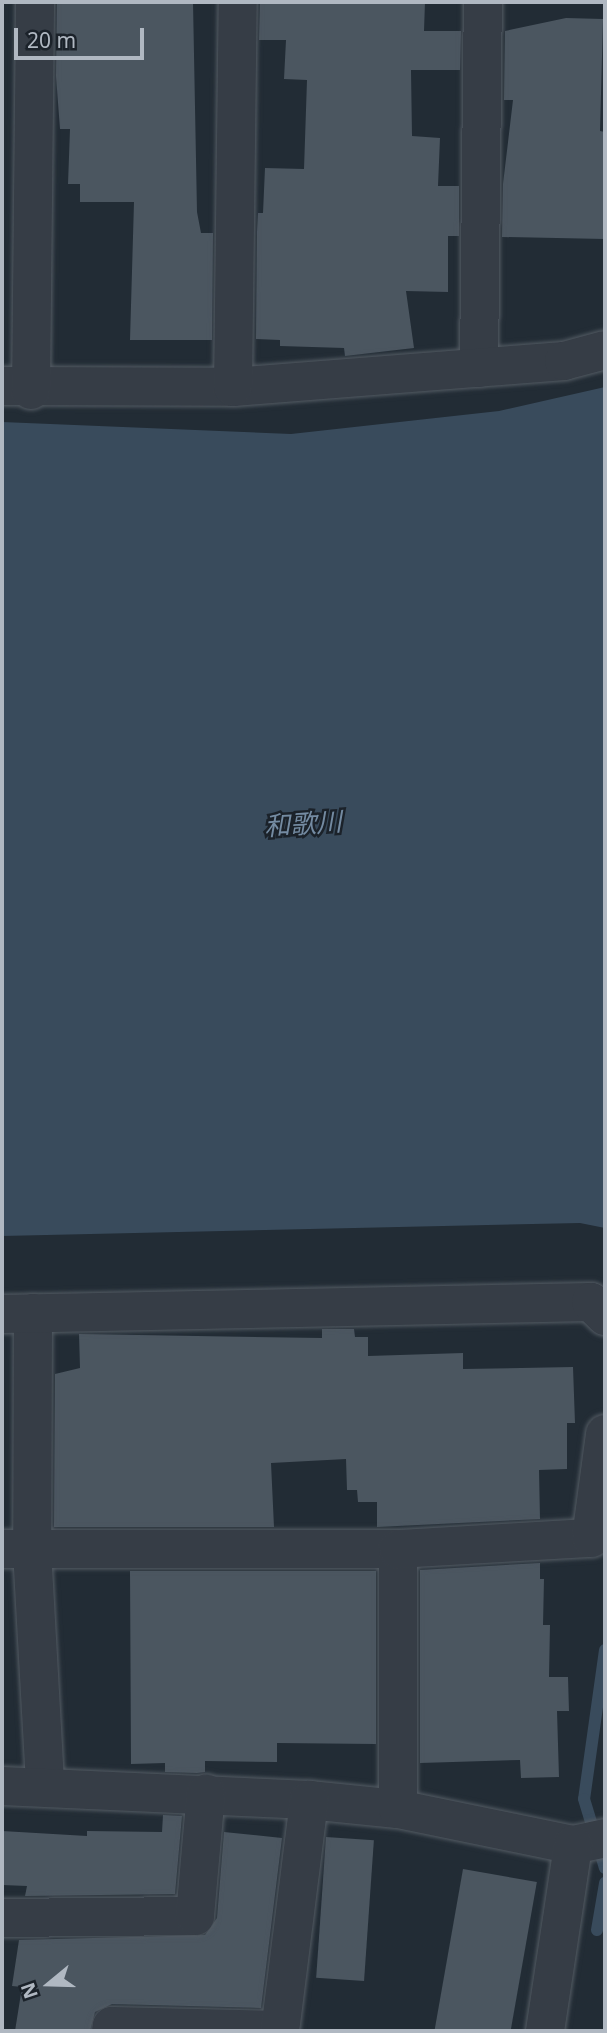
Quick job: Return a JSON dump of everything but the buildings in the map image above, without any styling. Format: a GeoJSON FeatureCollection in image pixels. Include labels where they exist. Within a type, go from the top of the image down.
{"type":"FeatureCollection","features":[{"type":"Feature","properties":{"kind":"street"},"geometry":{"type":"LineString","coordinates":[[35,2],[16,388],[233,387],[564,361],[605,350]]}},
{"type":"Feature","properties":{"kind":"street"},"geometry":{"type":"LineString","coordinates":[[233,387],[238,2]]}},
{"type":"Feature","properties":{"kind":"street"},"geometry":{"type":"LineString","coordinates":[[479,368],[483,2]]}},
{"type":"Feature","properties":{"kind":"street"},"geometry":{"type":"LineString","coordinates":[[45,1786],[17,1550],[17,1313],[591,1302],[605,1316]]}},
{"type":"Feature","properties":{"kind":"street"},"geometry":{"type":"LineString","coordinates":[[17,1550],[398,1549],[591,1538],[605,1434]]}},
{"type":"Feature","properties":{"kind":"street"},"geometry":{"type":"LineString","coordinates":[[398,1549],[398,1809]]}},
{"type":"Feature","properties":{"kind":"street"},"geometry":{"type":"LineString","coordinates":[[2,1786],[206,1793],[309,1800],[398,1809],[589,1842],[545,2031]]}},
{"type":"Feature","properties":{"kind":"street"},"geometry":{"type":"LineString","coordinates":[[2,1918],[195,1916],[206,1793]]}},
{"type":"Feature","properties":{"kind":"street"},"geometry":{"type":"LineString","coordinates":[[111,2031],[112,2026],[280,2031],[309,1800]]}},
{"type":"Feature","properties":{"kind":"water","name":"和歌川"},"geometry":{"type":"Polygon","coordinates":[[[605,387],[605,1228],[580,1223],[2,1236],[2,422],[291,434],[499,411],[605,387]]]}},
{"type":"Feature","properties":{"kind":"waterway"},"geometry":{"type":"LineString","coordinates":[[605,1650],[584,1799],[605,1868]]}},
{"type":"Feature","properties":{"kind":"waterway"},"geometry":{"type":"LineString","coordinates":[[597,1930],[605,1883]]}}]}
